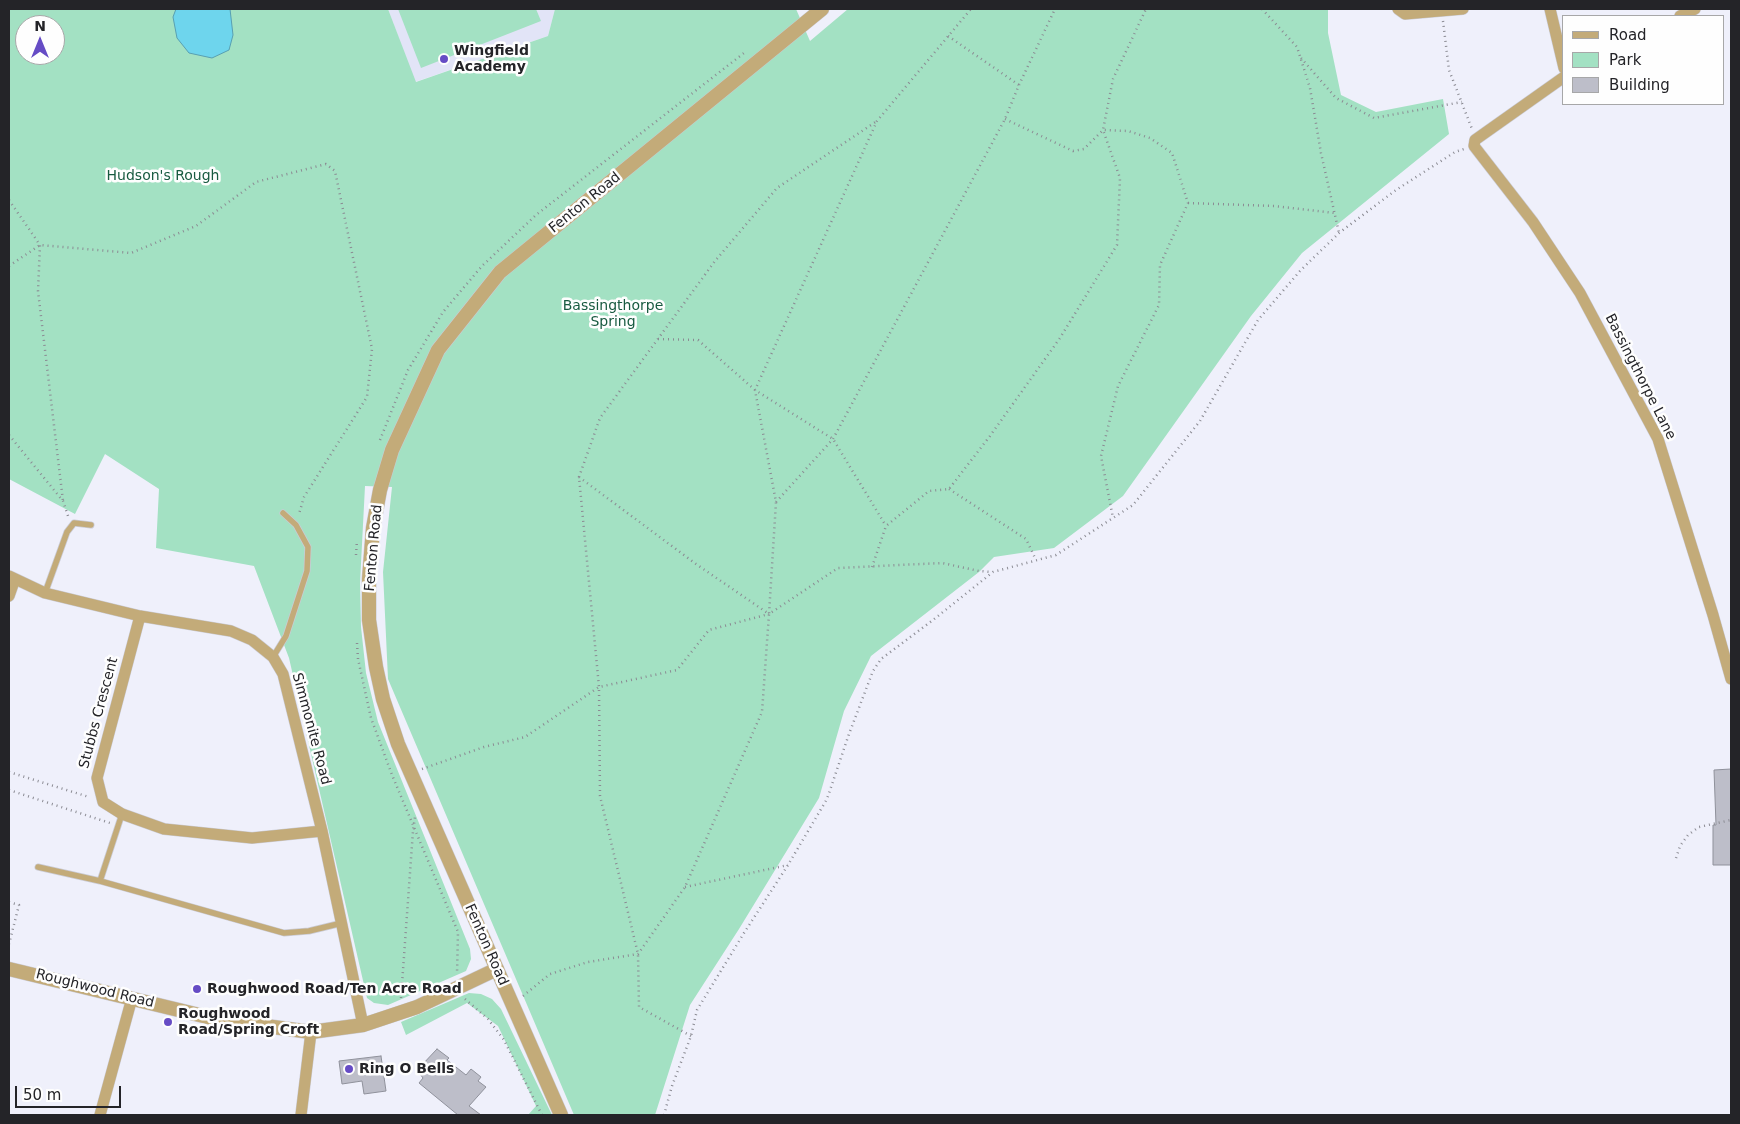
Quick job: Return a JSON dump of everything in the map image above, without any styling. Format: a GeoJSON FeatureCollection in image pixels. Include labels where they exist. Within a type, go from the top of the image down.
{"type":"FeatureCollection","features":[{"type":"Feature","properties":{"kind":"street","name":"Fenton Road"},"geometry":{"type":"LineString","coordinates":[[561,1115],[398,744],[383,699],[369,620],[369,579],[373,528],[380,490],[389,458],[438,350],[500,272],[822,9]]}},
{"type":"Feature","properties":{"kind":"street"},"geometry":{"type":"LineString","coordinates":[[1398,9],[1405,14],[1464,9]]}},
{"type":"Feature","properties":{"kind":"street"},"geometry":{"type":"LineString","coordinates":[[1550,9],[1562,60]]}},
{"type":"Feature","properties":{"kind":"street"},"geometry":{"type":"LineString","coordinates":[[1682,15],[1695,9]]}},
{"type":"Feature","properties":{"kind":"street"},"geometry":{"type":"LineString","coordinates":[[1474,143],[1562,78]]}},
{"type":"Feature","properties":{"kind":"street","name":"Bassingthorpe Lane"},"geometry":{"type":"LineString","coordinates":[[1474,143],[1533,222],[1580,293],[1658,439],[1714,615],[1731,679]]}},
{"type":"Feature","properties":{"kind":"street"},"geometry":{"type":"LineString","coordinates":[[9,596],[12,578]]}},
{"type":"Feature","properties":{"kind":"street","name":"Simmonite Road"},"geometry":{"type":"LineString","coordinates":[[12,578],[45,593],[140,616],[231,632],[252,640],[273,657],[283,674],[322,831],[364,1025]]}},
{"type":"Feature","properties":{"kind":"street","name":"Stubbs Crescent"},"geometry":{"type":"LineString","coordinates":[[103,802],[98,778],[140,616]]}},
{"type":"Feature","properties":{"kind":"street"},"geometry":{"type":"LineString","coordinates":[[103,802],[122,814],[164,829],[252,838],[322,831]]}},
{"type":"Feature","properties":{"kind":"street","name":"Roughwood Road"},"geometry":{"type":"LineString","coordinates":[[9,969],[220,1020],[311,1032],[364,1025],[417,1007],[497,969]]}},
{"type":"Feature","properties":{"kind":"street"},"geometry":{"type":"LineString","coordinates":[[100,1115],[132,998]]}},
{"type":"Feature","properties":{"kind":"street"},"geometry":{"type":"LineString","coordinates":[[300,1115],[311,1032]]}},
{"type":"Feature","properties":{"kind":"lane"},"geometry":{"type":"LineString","coordinates":[[273,657],[286,636],[307,570],[308,546],[296,525],[283,513]]}},
{"type":"Feature","properties":{"kind":"lane"},"geometry":{"type":"LineString","coordinates":[[45,593],[67,532],[74,523],[91,525]]}},
{"type":"Feature","properties":{"kind":"lane"},"geometry":{"type":"LineString","coordinates":[[100,881],[122,814]]}},
{"type":"Feature","properties":{"kind":"lane"},"geometry":{"type":"LineString","coordinates":[[38,867],[100,881],[284,933],[309,931],[342,923]]}},
{"type":"Feature","properties":{"kind":"path"},"geometry":{"type":"LineString","coordinates":[[512,1005],[550,974],[588,962],[638,954],[685,887],[762,712],[776,502],[755,390],[877,121],[971,9]]}},
{"type":"Feature","properties":{"kind":"path"},"geometry":{"type":"LineString","coordinates":[[776,502],[833,439],[1005,119],[1055,9]]}},
{"type":"Feature","properties":{"kind":"path"},"geometry":{"type":"LineString","coordinates":[[1005,119],[1073,151],[1084,150],[1103,130],[1114,79],[1146,9]]}},
{"type":"Feature","properties":{"kind":"path"},"geometry":{"type":"LineString","coordinates":[[1262,9],[1297,47],[1310,88],[1321,154],[1339,234]]}},
{"type":"Feature","properties":{"kind":"path"},"geometry":{"type":"LineString","coordinates":[[411,773],[484,747],[525,737],[599,686],[677,670],[709,630],[769,614],[838,568],[942,563],[980,572],[993,572],[1056,555],[1133,505],[1200,421],[1258,320],[1300,271],[1339,234],[1405,184],[1455,152],[1474,143],[1462,102],[1449,70],[1442,11]]}},
{"type":"Feature","properties":{"kind":"path"},"geometry":{"type":"LineString","coordinates":[[948,36],[1019,85]]}},
{"type":"Feature","properties":{"kind":"path"},"geometry":{"type":"LineString","coordinates":[[379,442],[408,370],[443,312],[482,266],[536,215],[744,53]]}},
{"type":"Feature","properties":{"kind":"path"},"geometry":{"type":"LineString","coordinates":[[1300,57],[1336,98],[1374,118],[1462,102]]}},
{"type":"Feature","properties":{"kind":"path"},"geometry":{"type":"LineString","coordinates":[[691,1036],[639,1007],[638,954],[600,796],[599,686],[579,477],[600,418],[715,261],[777,188],[877,121]]}},
{"type":"Feature","properties":{"kind":"path"},"geometry":{"type":"LineString","coordinates":[[1103,130],[1128,131],[1150,138],[1172,152],[1188,203],[1160,265],[1159,305],[1118,386],[1101,456],[1113,518]]}},
{"type":"Feature","properties":{"kind":"path"},"geometry":{"type":"LineString","coordinates":[[949,489],[990,436],[1060,338],[1117,246],[1120,178],[1103,130]]}},
{"type":"Feature","properties":{"kind":"path"},"geometry":{"type":"LineString","coordinates":[[9,266],[40,245],[131,253],[196,226],[256,182],[326,164],[334,171],[372,349],[367,397],[304,497],[296,525]]}},
{"type":"Feature","properties":{"kind":"path"},"geometry":{"type":"LineString","coordinates":[[9,200],[40,245],[38,291],[62,501],[68,518],[74,523]]}},
{"type":"Feature","properties":{"kind":"path"},"geometry":{"type":"LineString","coordinates":[[1188,203],[1274,206],[1334,213]]}},
{"type":"Feature","properties":{"kind":"path"},"geometry":{"type":"LineString","coordinates":[[658,339],[698,340],[755,390],[833,439],[886,526]]}},
{"type":"Feature","properties":{"kind":"path"},"geometry":{"type":"LineString","coordinates":[[9,435],[62,501]]}},
{"type":"Feature","properties":{"kind":"path"},"geometry":{"type":"LineString","coordinates":[[579,477],[696,564],[769,614]]}},
{"type":"Feature","properties":{"kind":"path"},"geometry":{"type":"LineString","coordinates":[[872,567],[886,526],[929,491],[949,489],[1026,539],[1036,560]]}},
{"type":"Feature","properties":{"kind":"path"},"geometry":{"type":"LineString","coordinates":[[356,556],[357,538]]}},
{"type":"Feature","properties":{"kind":"path"},"geometry":{"type":"LineString","coordinates":[[664,1115],[698,1010],[827,799],[873,671],[881,659],[993,572]]}},
{"type":"Feature","properties":{"kind":"path"},"geometry":{"type":"LineString","coordinates":[[357,640],[358,659],[371,718],[458,932],[456,988],[464,998],[488,1019],[504,1040],[542,1115]]}},
{"type":"Feature","properties":{"kind":"path"},"geometry":{"type":"LineString","coordinates":[[9,772],[103,802]]}},
{"type":"Feature","properties":{"kind":"path"},"geometry":{"type":"LineString","coordinates":[[9,790],[118,826]]}},
{"type":"Feature","properties":{"kind":"path"},"geometry":{"type":"LineString","coordinates":[[396,1014],[402,995],[414,826],[420,793]]}},
{"type":"Feature","properties":{"kind":"path"},"geometry":{"type":"LineString","coordinates":[[1676,858],[1680,846],[1688,835],[1699,826],[1731,820]]}},
{"type":"Feature","properties":{"kind":"path"},"geometry":{"type":"LineString","coordinates":[[685,887],[788,865]]}},
{"type":"Feature","properties":{"kind":"path"},"geometry":{"type":"LineString","coordinates":[[9,902],[19,905],[9,944]]}},
{"type":"Feature","properties":{"kind":"shaded area","name":"Wingfield Academy"},"geometry":{"type":"Polygon","coordinates":[[[388,9],[555,9],[548,36],[415,82],[388,9]]]}},
{"type":"Feature","properties":{"kind":"green space"},"geometry":{"type":"Polygon","coordinates":[[[9,9],[388,9],[416,82],[548,36],[555,9],[796,9],[810,41],[848,9],[1328,9],[1328,33],[1341,95],[1376,112],[1443,99],[1449,134],[1302,253],[1251,316],[1123,496],[1054,548],[994,557],[979,572],[871,656],[844,711],[819,798],[690,1005],[655,1115],[574,1115],[388,679],[383,572],[392,487],[365,486],[360,583],[361,627],[366,673],[378,722],[470,949],[471,959],[466,971],[388,1005],[374,1003],[367,998],[289,658],[254,566],[156,548],[159,489],[105,454],[75,514],[9,479],[9,9]]]}},
{"type":"Feature","properties":{"kind":"green space","name":"Wingfield Academy"},"geometry":{"type":"Polygon","coordinates":[[[398,9],[536,9],[541,21],[421,68],[398,9]]]}},
{"type":"Feature","properties":{"kind":"green space"},"geometry":{"type":"Polygon","coordinates":[[[469,993],[481,994],[492,999],[501,1009],[552,1115],[528,1115],[536,1106],[498,1026],[467,1003],[406,1035],[401,1022],[469,993]]]}},
{"type":"Feature","properties":{"kind":"water"},"geometry":{"type":"Polygon","coordinates":[[[176,9],[230,9],[233,35],[229,50],[212,58],[189,53],[177,38],[173,17],[176,9]]]}},
{"type":"Feature","properties":{"kind":"building"},"geometry":{"type":"Polygon","coordinates":[[[1731,769],[1731,865],[1713,865],[1713,825],[1716,825],[1714,770],[1731,769]]]}},
{"type":"Feature","properties":{"kind":"building"},"geometry":{"type":"Polygon","coordinates":[[[437,1049],[449,1058],[447,1060],[466,1075],[471,1069],[481,1077],[478,1081],[486,1087],[469,1106],[481,1115],[458,1115],[419,1083],[423,1078],[420,1074],[425,1069],[421,1066],[437,1049]]]}},
{"type":"Feature","properties":{"kind":"building"},"geometry":{"type":"Polygon","coordinates":[[[381,1056],[386,1091],[364,1094],[362,1081],[342,1084],[339,1061],[381,1056]]]}},
{"type":"Feature","properties":{"kind":"place","name":"Wingfield Academy"},"geometry":{"type":"Point","coordinates":[444,59]}},
{"type":"Feature","properties":{"kind":"place","name":"Roughwood Road/Ten Acre Road"},"geometry":{"type":"Point","coordinates":[197,989]}},
{"type":"Feature","properties":{"kind":"place","name":"Roughwood Road/Spring Croft"},"geometry":{"type":"Point","coordinates":[168,1022]}},
{"type":"Feature","properties":{"kind":"place","name":"Ring O Bells"},"geometry":{"type":"Point","coordinates":[349,1069]}},
{"type":"Feature","properties":{"kind":"park label","name":"Hudson's Rough"},"geometry":{"type":"Point","coordinates":[163,176]}},
{"type":"Feature","properties":{"kind":"park label","name":"Bassingthorpe Spring"},"geometry":{"type":"Point","coordinates":[613,314]}}]}
